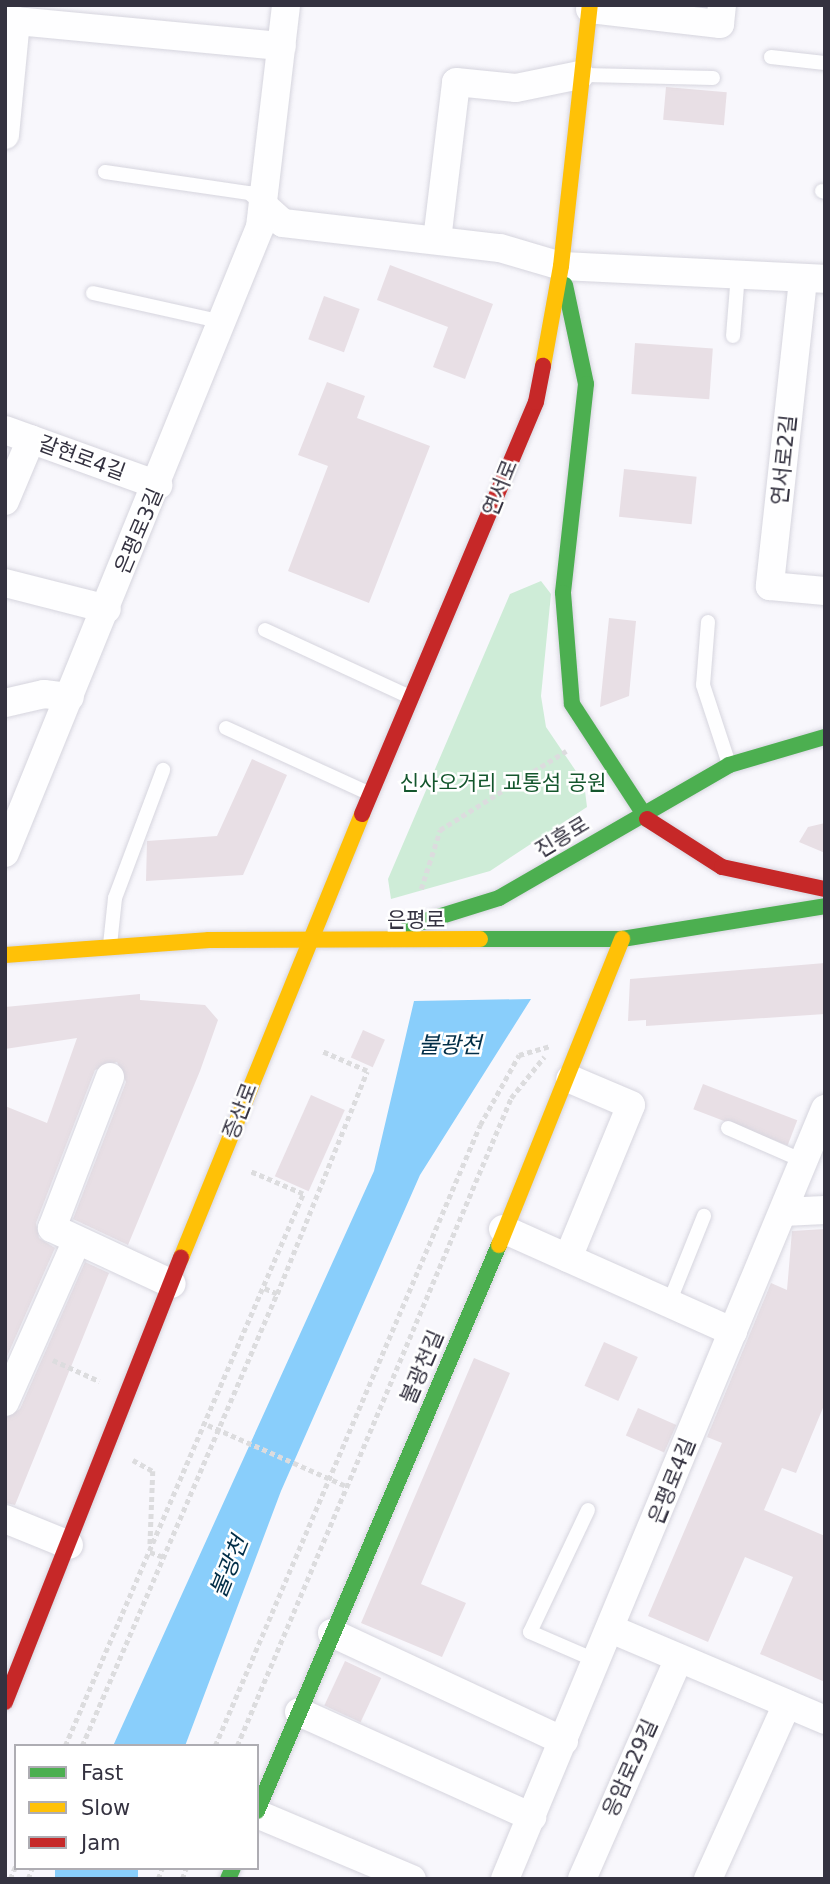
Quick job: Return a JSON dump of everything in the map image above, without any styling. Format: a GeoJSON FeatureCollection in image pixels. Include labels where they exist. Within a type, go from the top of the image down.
{"type":"FeatureCollection","features":[{"type":"Feature","properties":{"kind":"main road","name":"연서로"},"geometry":{"type":"LineString","coordinates":[[309,939],[368,794],[413,698],[536,402],[561,266],[580,75],[590,7]]}},
{"type":"Feature","properties":{"kind":"main road"},"geometry":{"type":"LineString","coordinates":[[561,266],[586,384],[564,593],[568,679],[587,734],[641,815],[722,867],[825,889]]}},
{"type":"Feature","properties":{"kind":"main road","name":"진흥로"},"geometry":{"type":"LineString","coordinates":[[309,939],[421,924],[482,906],[729,765],[825,737]]}},
{"type":"Feature","properties":{"kind":"main road","name":"은평로"},"geometry":{"type":"LineString","coordinates":[[5,955],[110,946],[309,939],[622,939],[825,906]]}},
{"type":"Feature","properties":{"kind":"main road","name":"증산로"},"geometry":{"type":"LineString","coordinates":[[5,1702],[13,1662],[69,1545],[309,939]]}},
{"type":"Feature","properties":{"kind":"main road","name":"불광천길"},"geometry":{"type":"LineString","coordinates":[[259,1807],[503,1229],[570,1079],[622,939]]}},
{"type":"Feature","properties":{"kind":"street","name":"은평로3길"},"geometry":{"type":"LineString","coordinates":[[5,853],[159,485],[223,321],[264,206],[286,5]]}},
{"type":"Feature","properties":{"kind":"street","name":"연서로"},"geometry":{"type":"LineString","coordinates":[[590,7],[720,24],[722,5]]}},
{"type":"Feature","properties":{"kind":"street"},"geometry":{"type":"LineString","coordinates":[[5,135],[11,21],[282,46]]}},
{"type":"Feature","properties":{"kind":"street"},"geometry":{"type":"LineString","coordinates":[[437,240],[456,82],[516,88],[580,75]]}},
{"type":"Feature","properties":{"kind":"street"},"geometry":{"type":"LineString","coordinates":[[264,206],[283,223],[437,240],[561,266]]}},
{"type":"Feature","properties":{"kind":"street","name":"연서로2길"},"geometry":{"type":"LineString","coordinates":[[561,266],[814,280],[770,586],[825,591]]}},
{"type":"Feature","properties":{"kind":"street"},"geometry":{"type":"LineString","coordinates":[[5,501],[18,435]]}},
{"type":"Feature","properties":{"kind":"street","name":"갈현로4길"},"geometry":{"type":"LineString","coordinates":[[18,435],[159,485]]}},
{"type":"Feature","properties":{"kind":"street"},"geometry":{"type":"LineString","coordinates":[[5,583],[107,609]]}},
{"type":"Feature","properties":{"kind":"street"},"geometry":{"type":"LineString","coordinates":[[5,704],[44,694],[70,697]]}},
{"type":"Feature","properties":{"kind":"street"},"geometry":{"type":"LineString","coordinates":[[110,1077],[52,1228],[172,1284]]}},
{"type":"Feature","properties":{"kind":"street"},"geometry":{"type":"LineString","coordinates":[[568,1258],[631,1104],[570,1079]]}},
{"type":"Feature","properties":{"kind":"street","name":"은평로4길"},"geometry":{"type":"LineString","coordinates":[[505,1879],[825,1109]]}},
{"type":"Feature","properties":{"kind":"street"},"geometry":{"type":"LineString","coordinates":[[783,1212],[825,1210]]}},
{"type":"Feature","properties":{"kind":"street"},"geometry":{"type":"LineString","coordinates":[[503,1229],[733,1332]]}},
{"type":"Feature","properties":{"kind":"street"},"geometry":{"type":"LineString","coordinates":[[5,1402],[77,1240]]}},
{"type":"Feature","properties":{"kind":"street"},"geometry":{"type":"LineString","coordinates":[[5,1519],[69,1545]]}},
{"type":"Feature","properties":{"kind":"street"},"geometry":{"type":"LineString","coordinates":[[611,1629],[825,1720]]}},
{"type":"Feature","properties":{"kind":"street"},"geometry":{"type":"LineString","coordinates":[[332,1633],[564,1741]]}},
{"type":"Feature","properties":{"kind":"street","name":"응암로29길"},"geometry":{"type":"LineString","coordinates":[[582,1879],[679,1658]]}},
{"type":"Feature","properties":{"kind":"street"},"geometry":{"type":"LineString","coordinates":[[708,1879],[787,1704]]}},
{"type":"Feature","properties":{"kind":"street"},"geometry":{"type":"LineString","coordinates":[[299,1712],[531,1817]]}},
{"type":"Feature","properties":{"kind":"street"},"geometry":{"type":"LineString","coordinates":[[259,1813],[412,1879]]}},
{"type":"Feature","properties":{"kind":"lane"},"geometry":{"type":"LineString","coordinates":[[771,57],[825,63]]}},
{"type":"Feature","properties":{"kind":"lane"},"geometry":{"type":"LineString","coordinates":[[580,75],[713,78]]}},
{"type":"Feature","properties":{"kind":"lane"},"geometry":{"type":"LineString","coordinates":[[105,172],[248,194],[264,206]]}},
{"type":"Feature","properties":{"kind":"lane"},"geometry":{"type":"LineString","coordinates":[[733,335],[738,274]]}},
{"type":"Feature","properties":{"kind":"lane"},"geometry":{"type":"LineString","coordinates":[[93,293],[223,321]]}},
{"type":"Feature","properties":{"kind":"lane"},"geometry":{"type":"LineString","coordinates":[[708,622],[703,685],[729,765]]}},
{"type":"Feature","properties":{"kind":"lane"},"geometry":{"type":"LineString","coordinates":[[265,630],[413,698]]}},
{"type":"Feature","properties":{"kind":"lane"},"geometry":{"type":"LineString","coordinates":[[226,728],[368,794]]}},
{"type":"Feature","properties":{"kind":"lane"},"geometry":{"type":"LineString","coordinates":[[110,946],[115,898],[163,770]]}},
{"type":"Feature","properties":{"kind":"lane"},"geometry":{"type":"LineString","coordinates":[[728,1128],[803,1161]]}},
{"type":"Feature","properties":{"kind":"lane"},"geometry":{"type":"LineString","coordinates":[[669,1303],[704,1216]]}},
{"type":"Feature","properties":{"kind":"lane"},"geometry":{"type":"LineString","coordinates":[[588,1510],[530,1632],[597,1661]]}},
{"type":"Feature","properties":{"kind":"path"},"geometry":{"type":"LineString","coordinates":[[420,893],[440,830],[587,734]]}},
{"type":"Feature","properties":{"kind":"path"},"geometry":{"type":"LineString","coordinates":[[216,1744],[328,1478],[506,1073],[519,1055],[554,1045],[511,1098],[238,1744]]}},
{"type":"Feature","properties":{"kind":"path"},"geometry":{"type":"LineString","coordinates":[[83,1744],[220,1430],[367,1071],[320,1051]]}},
{"type":"Feature","properties":{"kind":"path"},"geometry":{"type":"LineString","coordinates":[[66,1744],[208,1425],[303,1194],[221,1158]]}},
{"type":"Feature","properties":{"kind":"path"},"geometry":{"type":"LineString","coordinates":[[263,1288],[277,1294]]}},
{"type":"Feature","properties":{"kind":"path"},"geometry":{"type":"LineString","coordinates":[[30,1349],[128,1394]]}},
{"type":"Feature","properties":{"kind":"path"},"geometry":{"type":"LineString","coordinates":[[208,1425],[346,1486]]}},
{"type":"Feature","properties":{"kind":"path"},"geometry":{"type":"LineString","coordinates":[[107,1446],[153,1471],[150,1552]]}},
{"type":"Feature","properties":{"kind":"path"},"geometry":{"type":"LineString","coordinates":[[150,1552],[164,1557]]}},
{"type":"Feature","properties":{"kind":"green space","name":"신사오거리 교통섬 공원"},"geometry":{"type":"Polygon","coordinates":[[[541,581],[551,594],[541,696],[546,727],[584,783],[587,807],[490,871],[391,899],[388,879],[510,594],[541,581]]]}},
{"type":"Feature","properties":{"kind":"water","name":"불광천"},"geometry":{"type":"Polygon","coordinates":[[[531,999],[420,1175],[281,1491],[186,1744],[114,1744],[374,1171],[414,1001],[531,999]]]}},
{"type":"Feature","properties":{"kind":"water"},"geometry":{"type":"Polygon","coordinates":[[[55,1870],[138,1870],[138,1879],[55,1879],[55,1870]]]}},
{"type":"Feature","properties":{"kind":"building"},"geometry":{"type":"Polygon","coordinates":[[[666,87],[727,92],[724,125],[663,120],[666,87]]]}},
{"type":"Feature","properties":{"kind":"building"},"geometry":{"type":"Polygon","coordinates":[[[390,265],[493,304],[465,379],[433,367],[448,327],[377,300],[390,265]]]}},
{"type":"Feature","properties":{"kind":"building"},"geometry":{"type":"Polygon","coordinates":[[[324,296],[360,309],[344,352],[308,339],[324,296]]]}},
{"type":"Feature","properties":{"kind":"building"},"geometry":{"type":"Polygon","coordinates":[[[635,343],[713,348],[709,399],[631,394],[635,343]]]}},
{"type":"Feature","properties":{"kind":"building"},"geometry":{"type":"Polygon","coordinates":[[[327,382],[365,396],[357,418],[430,446],[369,603],[288,571],[328,466],[298,455],[327,382]]]}},
{"type":"Feature","properties":{"kind":"building"},"geometry":{"type":"Polygon","coordinates":[[[624,469],[697,477],[692,524],[619,517],[624,469]]]}},
{"type":"Feature","properties":{"kind":"building"},"geometry":{"type":"Polygon","coordinates":[[[609,618],[636,621],[629,696],[600,707],[609,618]]]}},
{"type":"Feature","properties":{"kind":"building"},"geometry":{"type":"Polygon","coordinates":[[[252,759],[287,775],[243,875],[146,881],[147,841],[217,836],[252,759]]]}},
{"type":"Feature","properties":{"kind":"building"},"geometry":{"type":"Polygon","coordinates":[[[825,823],[825,853],[799,842],[808,827],[825,823]]]}},
{"type":"Feature","properties":{"kind":"building"},"geometry":{"type":"Polygon","coordinates":[[[825,963],[825,1014],[646,1026],[646,1020],[628,1021],[630,979],[825,963]]]}},
{"type":"Feature","properties":{"kind":"building"},"geometry":{"type":"Polygon","coordinates":[[[140,994],[140,1000],[205,1005],[218,1020],[200,1071],[128,1245],[73,1219],[126,1082],[117,1062],[95,1070],[36,1223],[39,1238],[55,1248],[5,1361],[5,1106],[47,1123],[77,1038],[5,1049],[5,1007],[140,994]]]}},
{"type":"Feature","properties":{"kind":"building"},"geometry":{"type":"Polygon","coordinates":[[[363,1030],[385,1040],[373,1067],[351,1057],[363,1030]]]}},
{"type":"Feature","properties":{"kind":"building"},"geometry":{"type":"Polygon","coordinates":[[[703,1084],[797,1120],[788,1145],[693,1109],[703,1084]]]}},
{"type":"Feature","properties":{"kind":"building"},"geometry":{"type":"Polygon","coordinates":[[[311,1095],[345,1110],[309,1191],[275,1176],[311,1095]]]}},
{"type":"Feature","properties":{"kind":"building"},"geometry":{"type":"Polygon","coordinates":[[[825,1229],[825,1403],[796,1473],[782,1468],[764,1510],[825,1536],[825,1682],[760,1654],[793,1577],[745,1557],[708,1642],[648,1616],[722,1443],[707,1437],[771,1283],[787,1290],[792,1231],[825,1229]]]}},
{"type":"Feature","properties":{"kind":"building"},"geometry":{"type":"Polygon","coordinates":[[[85,1262],[109,1273],[15,1505],[5,1503],[5,1418],[20,1409],[85,1262]]]}},
{"type":"Feature","properties":{"kind":"building"},"geometry":{"type":"Polygon","coordinates":[[[604,1342],[638,1357],[618,1401],[584,1386],[604,1342]]]}},
{"type":"Feature","properties":{"kind":"building"},"geometry":{"type":"Polygon","coordinates":[[[474,1358],[510,1373],[421,1584],[466,1603],[442,1657],[361,1623],[474,1358]]]}},
{"type":"Feature","properties":{"kind":"building"},"geometry":{"type":"Polygon","coordinates":[[[638,1408],[676,1425],[664,1452],[626,1435],[638,1408]]]}},
{"type":"Feature","properties":{"kind":"building"},"geometry":{"type":"Polygon","coordinates":[[[345,1661],[381,1678],[361,1722],[324,1705],[345,1661]]]}},
{"type":"Feature","properties":{"kind":"traffic: fast"},"geometry":{"type":"LineString","coordinates":[[565,285],[586,384],[563,593],[572,704],[647,819]]}},
{"type":"Feature","properties":{"kind":"traffic: fast"},"geometry":{"type":"LineString","coordinates":[[409,926],[499,898],[729,765],[825,737]]}},
{"type":"Feature","properties":{"kind":"traffic: fast"},"geometry":{"type":"LineString","coordinates":[[480,939],[622,939],[825,906]]}},
{"type":"Feature","properties":{"kind":"traffic: fast"},"geometry":{"type":"LineString","coordinates":[[259,1806],[499,1245]]}},
{"type":"Feature","properties":{"kind":"traffic: fast"},"geometry":{"type":"LineString","coordinates":[[228,1879],[232,1870]]}},
{"type":"Feature","properties":{"kind":"traffic: slow"},"geometry":{"type":"LineString","coordinates":[[543,366],[561,266],[590,5]]}},
{"type":"Feature","properties":{"kind":"traffic: slow"},"geometry":{"type":"LineString","coordinates":[[181,1258],[362,814]]}},
{"type":"Feature","properties":{"kind":"traffic: slow"},"geometry":{"type":"LineString","coordinates":[[5,955],[209,940],[480,939]]}},
{"type":"Feature","properties":{"kind":"traffic: slow"},"geometry":{"type":"LineString","coordinates":[[499,1245],[622,939]]}},
{"type":"Feature","properties":{"kind":"traffic: jam"},"geometry":{"type":"LineString","coordinates":[[362,814],[536,402],[543,366]]}},
{"type":"Feature","properties":{"kind":"traffic: jam"},"geometry":{"type":"LineString","coordinates":[[647,819],[722,867],[825,889]]}},
{"type":"Feature","properties":{"kind":"traffic: jam"},"geometry":{"type":"LineString","coordinates":[[5,1702],[181,1258]]}}]}
